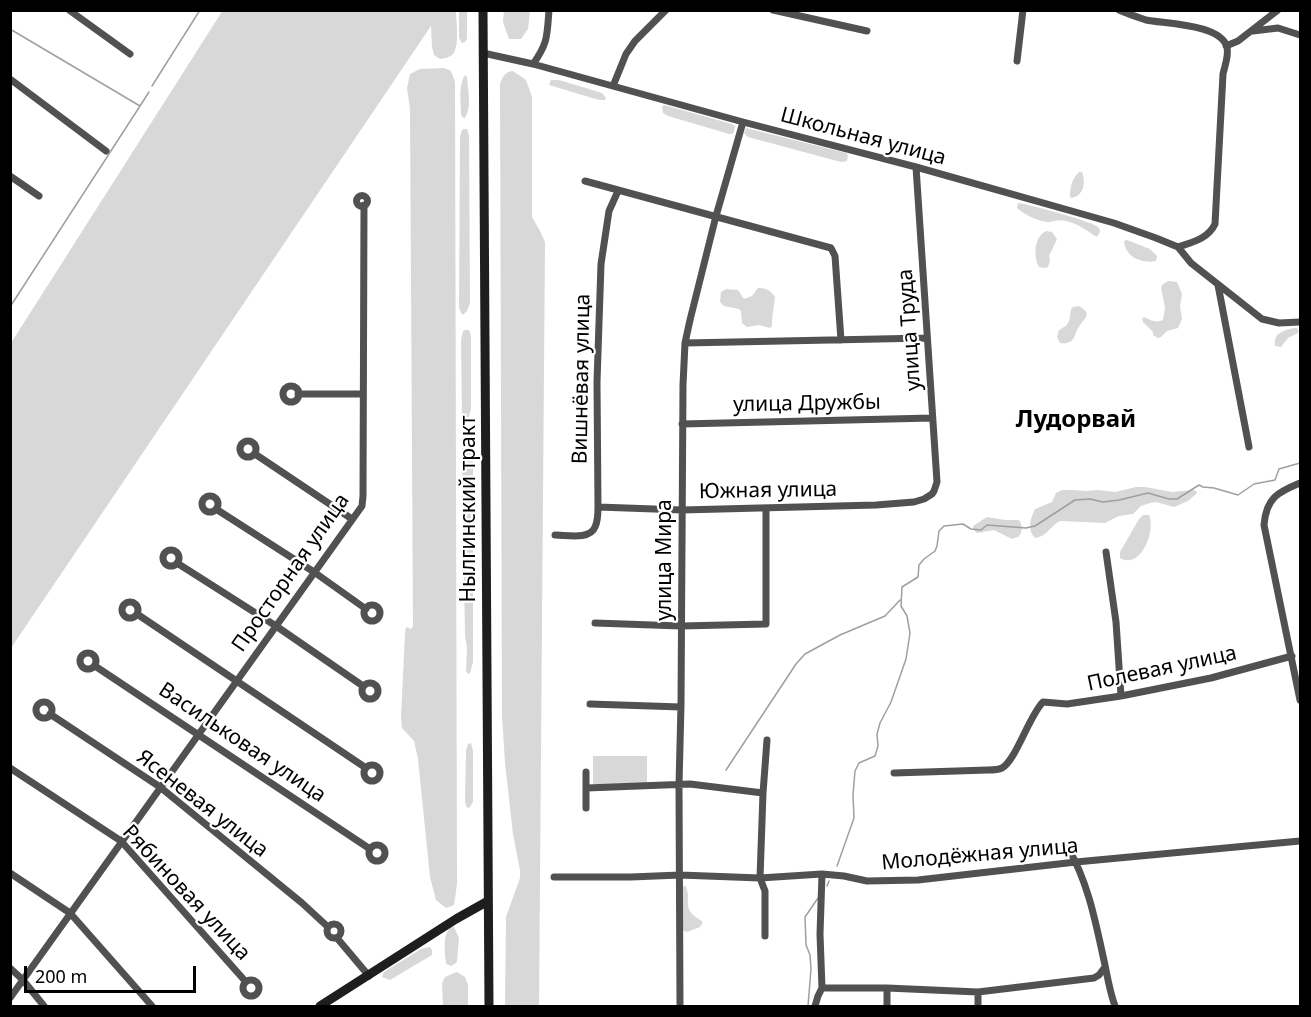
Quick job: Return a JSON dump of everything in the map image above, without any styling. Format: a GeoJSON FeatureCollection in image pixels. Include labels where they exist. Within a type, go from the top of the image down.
{"type":"FeatureCollection","features":[{"type":"Feature","properties":{"kind":"main road","name":"Нылгинский тракт"},"geometry":{"type":"LineString","coordinates":[[483,10],[489,1006]]}},
{"type":"Feature","properties":{"kind":"main road"},"geometry":{"type":"LineString","coordinates":[[320,1006],[456,919],[488,902]]}},
{"type":"Feature","properties":{"kind":"street"},"geometry":{"type":"LineString","coordinates":[[69,10],[130,54]]}},
{"type":"Feature","properties":{"kind":"street"},"geometry":{"type":"LineString","coordinates":[[533,63],[546,42],[549,10]]}},
{"type":"Feature","properties":{"kind":"street"},"geometry":{"type":"LineString","coordinates":[[613,86],[626,54],[635,41],[666,10]]}},
{"type":"Feature","properties":{"kind":"street"},"geometry":{"type":"LineString","coordinates":[[773,10],[867,31]]}},
{"type":"Feature","properties":{"kind":"street"},"geometry":{"type":"LineString","coordinates":[[1017,61],[1023,10]]}},
{"type":"Feature","properties":{"kind":"street"},"geometry":{"type":"LineString","coordinates":[[1119,10],[1147,20],[1211,32],[1224,41],[1226,46],[1228,56],[1222,74],[1215,224],[1208,234],[1178,247]]}},
{"type":"Feature","properties":{"kind":"street"},"geometry":{"type":"LineString","coordinates":[[1226,46],[1253,32],[1278,10]]}},
{"type":"Feature","properties":{"kind":"street"},"geometry":{"type":"LineString","coordinates":[[1253,32],[1278,28],[1300,35]]}},
{"type":"Feature","properties":{"kind":"street","name":"Школьная улица"},"geometry":{"type":"LineString","coordinates":[[483,53],[533,63],[1114,223],[1178,247],[1191,263],[1262,319],[1279,323],[1300,322]]}},
{"type":"Feature","properties":{"kind":"street"},"geometry":{"type":"LineString","coordinates":[[10,79],[106,151]]}},
{"type":"Feature","properties":{"kind":"street","name":"улица Мира"},"geometry":{"type":"LineString","coordinates":[[680,1006],[682,385],[685,343],[716,216],[743,122]]}},
{"type":"Feature","properties":{"kind":"street","name":"улица Труда"},"geometry":{"type":"LineString","coordinates":[[916,167],[937,482],[934,491]]}},
{"type":"Feature","properties":{"kind":"street"},"geometry":{"type":"LineString","coordinates":[[10,176],[39,196]]}},
{"type":"Feature","properties":{"kind":"street"},"geometry":{"type":"LineString","coordinates":[[585,181],[831,248],[836,256],[841,340]]}},
{"type":"Feature","properties":{"kind":"street","name":"Вишнёвая улица"},"geometry":{"type":"LineString","coordinates":[[555,535],[586,535],[595,529],[596,525],[601,264],[609,211],[618,191]]}},
{"type":"Feature","properties":{"kind":"street","name":"Просторная улица"},"geometry":{"type":"LineString","coordinates":[[10,998],[362,506],[364,205]]}},
{"type":"Feature","properties":{"kind":"street"},"geometry":{"type":"LineString","coordinates":[[1218,285],[1249,447]]}},
{"type":"Feature","properties":{"kind":"street"},"geometry":{"type":"LineString","coordinates":[[685,343],[927,338]]}},
{"type":"Feature","properties":{"kind":"street"},"geometry":{"type":"LineString","coordinates":[[298,394],[363,394]]}},
{"type":"Feature","properties":{"kind":"street","name":"улица Дружбы"},"geometry":{"type":"LineString","coordinates":[[682,424],[932,418]]}},
{"type":"Feature","properties":{"kind":"street"},"geometry":{"type":"LineString","coordinates":[[255,454],[352,519]]}},
{"type":"Feature","properties":{"kind":"street"},"geometry":{"type":"LineString","coordinates":[[1300,483],[1274,497],[1264,525],[1300,700]]}},
{"type":"Feature","properties":{"kind":"street","name":"Южная улица"},"geometry":{"type":"LineString","coordinates":[[598,507],[682,510],[876,505],[914,502],[924,499],[934,491]]}},
{"type":"Feature","properties":{"kind":"street"},"geometry":{"type":"LineString","coordinates":[[216,509],[314,572],[366,609]]}},
{"type":"Feature","properties":{"kind":"street"},"geometry":{"type":"LineString","coordinates":[[595,623],[681,626],[766,624],[766,509]]}},
{"type":"Feature","properties":{"kind":"street"},"geometry":{"type":"LineString","coordinates":[[1107,552],[1116,622],[1121,696]]}},
{"type":"Feature","properties":{"kind":"street"},"geometry":{"type":"LineString","coordinates":[[177,563],[276,626],[363,686]]}},
{"type":"Feature","properties":{"kind":"street"},"geometry":{"type":"LineString","coordinates":[[136,614],[366,768]]}},
{"type":"Feature","properties":{"kind":"street","name":"Полевая улица"},"geometry":{"type":"LineString","coordinates":[[894,773],[1002,768],[1010,761],[1043,702],[1067,704],[1121,696],[1211,678],[1292,656]]}},
{"type":"Feature","properties":{"kind":"street","name":"Васильковая улица"},"geometry":{"type":"LineString","coordinates":[[95,666],[370,849]]}},
{"type":"Feature","properties":{"kind":"street"},"geometry":{"type":"LineString","coordinates":[[590,704],[681,707]]}},
{"type":"Feature","properties":{"kind":"street","name":"Ясеневая улица"},"geometry":{"type":"LineString","coordinates":[[51,714],[160,787],[328,927],[332,924],[338,926],[341,932],[337,938],[369,976]]}},
{"type":"Feature","properties":{"kind":"street"},"geometry":{"type":"LineString","coordinates":[[765,936],[765,891],[760,878],[766,740]]}},
{"type":"Feature","properties":{"kind":"street","name":"Рябиновая улица"},"geometry":{"type":"LineString","coordinates":[[10,768],[121,841],[246,982]]}},
{"type":"Feature","properties":{"kind":"street"},"geometry":{"type":"LineString","coordinates":[[586,772],[586,808]]}},
{"type":"Feature","properties":{"kind":"street"},"geometry":{"type":"LineString","coordinates":[[587,788],[690,784],[763,793]]}},
{"type":"Feature","properties":{"kind":"street","name":"Молодёжная улица"},"geometry":{"type":"LineString","coordinates":[[554,877],[632,877],[680,874],[760,878],[822,874],[867,881],[918,880],[1300,840]]}},
{"type":"Feature","properties":{"kind":"street"},"geometry":{"type":"LineString","coordinates":[[1068,848],[1082,876],[1115,1006]]}},
{"type":"Feature","properties":{"kind":"street"},"geometry":{"type":"LineString","coordinates":[[10,873],[70,913],[152,1006]]}},
{"type":"Feature","properties":{"kind":"street"},"geometry":{"type":"LineString","coordinates":[[815,1006],[822,988],[820,934],[822,874]]}},
{"type":"Feature","properties":{"kind":"street"},"geometry":{"type":"LineString","coordinates":[[822,988],[978,992],[1094,978],[1105,967]]}},
{"type":"Feature","properties":{"kind":"street"},"geometry":{"type":"LineString","coordinates":[[10,968],[44,1006]]}},
{"type":"Feature","properties":{"kind":"street"},"geometry":{"type":"LineString","coordinates":[[887,988],[887,1006]]}},
{"type":"Feature","properties":{"kind":"street"},"geometry":{"type":"LineString","coordinates":[[978,992],[978,1006]]}},
{"type":"Feature","properties":{"kind":"shaded area"},"geometry":{"type":"Polygon","coordinates":[[[223,10],[456,11],[456,45],[453,54],[448,57],[440,59],[434,55],[431,26],[11,648],[11,343],[223,10]]]}},
{"type":"Feature","properties":{"kind":"shaded area"},"geometry":{"type":"Polygon","coordinates":[[[459,11],[467,11],[467,39],[462,43],[459,38],[459,11]]]}},
{"type":"Feature","properties":{"kind":"shaded area"},"geometry":{"type":"Polygon","coordinates":[[[504,11],[530,11],[528,29],[521,39],[509,39],[503,22],[504,11]]]}},
{"type":"Feature","properties":{"kind":"shaded area"},"geometry":{"type":"Polygon","coordinates":[[[444,68],[451,71],[455,82],[457,884],[454,905],[446,908],[436,900],[430,877],[418,759],[414,741],[402,728],[401,717],[405,634],[406,627],[411,629],[413,626],[410,109],[407,88],[410,74],[420,69],[444,68]]]}},
{"type":"Feature","properties":{"kind":"shaded area"},"geometry":{"type":"Polygon","coordinates":[[[513,71],[526,80],[532,97],[532,217],[545,242],[539,1006],[505,1006],[506,917],[520,878],[505,763],[502,715],[500,84],[506,74],[513,71]]]}},
{"type":"Feature","properties":{"kind":"shaded area"},"geometry":{"type":"Polygon","coordinates":[[[465,75],[469,98],[465,118],[461,114],[460,94],[465,75]]]}},
{"type":"Feature","properties":{"kind":"shaded area"},"geometry":{"type":"Polygon","coordinates":[[[551,80],[559,80],[599,92],[606,98],[599,100],[549,85],[551,80]]]}},
{"type":"Feature","properties":{"kind":"shaded area"},"geometry":{"type":"Polygon","coordinates":[[[664,105],[732,124],[735,126],[734,132],[729,134],[668,116],[663,113],[664,105]]]}},
{"type":"Feature","properties":{"kind":"shaded area"},"geometry":{"type":"Polygon","coordinates":[[[746,128],[846,153],[847,161],[841,162],[748,137],[744,133],[746,128]]]}},
{"type":"Feature","properties":{"kind":"shaded area"},"geometry":{"type":"Polygon","coordinates":[[[464,129],[467,129],[469,135],[470,303],[463,315],[459,307],[460,136],[464,129]]]}},
{"type":"Feature","properties":{"kind":"shaded area"},"geometry":{"type":"Polygon","coordinates":[[[1079,172],[1082,172],[1083,176],[1083,188],[1072,198],[1070,197],[1071,187],[1079,172]]]}},
{"type":"Feature","properties":{"kind":"shaded area"},"geometry":{"type":"Polygon","coordinates":[[[1018,203],[1095,225],[1100,231],[1097,237],[1070,222],[1061,220],[1047,222],[1035,219],[1017,208],[1018,203]]]}},
{"type":"Feature","properties":{"kind":"shaded area"},"geometry":{"type":"Polygon","coordinates":[[[1046,231],[1052,232],[1057,239],[1049,256],[1048,267],[1045,268],[1039,267],[1035,252],[1039,238],[1046,231]]]}},
{"type":"Feature","properties":{"kind":"shaded area"},"geometry":{"type":"Polygon","coordinates":[[[1127,240],[1150,249],[1157,256],[1156,261],[1135,258],[1125,247],[1124,241],[1127,240]]]}},
{"type":"Feature","properties":{"kind":"shaded area"},"geometry":{"type":"Polygon","coordinates":[[[1168,281],[1177,282],[1182,294],[1180,306],[1182,319],[1178,328],[1167,331],[1158,338],[1153,335],[1142,319],[1144,317],[1155,321],[1163,320],[1165,307],[1161,288],[1168,281]]]}},
{"type":"Feature","properties":{"kind":"shaded area"},"geometry":{"type":"Polygon","coordinates":[[[758,288],[768,290],[775,297],[770,328],[759,325],[747,327],[742,323],[739,309],[724,306],[720,302],[721,292],[726,289],[738,290],[744,299],[752,296],[758,288]]]}},
{"type":"Feature","properties":{"kind":"shaded area"},"geometry":{"type":"Polygon","coordinates":[[[1079,306],[1087,313],[1086,318],[1072,341],[1060,343],[1057,337],[1059,330],[1068,324],[1071,309],[1079,306]]]}},
{"type":"Feature","properties":{"kind":"shaded area"},"geometry":{"type":"Polygon","coordinates":[[[1297,328],[1298,333],[1288,338],[1281,347],[1275,346],[1277,335],[1297,328]]]}},
{"type":"Feature","properties":{"kind":"shaded area"},"geometry":{"type":"Polygon","coordinates":[[[469,330],[471,336],[471,408],[468,421],[463,423],[461,340],[463,331],[469,330]]]}},
{"type":"Feature","properties":{"kind":"shaded area"},"geometry":{"type":"Polygon","coordinates":[[[467,429],[473,446],[473,662],[468,674],[465,635],[462,453],[463,435],[467,429]]]}},
{"type":"Feature","properties":{"kind":"shaded area"},"geometry":{"type":"Polygon","coordinates":[[[1136,487],[1172,492],[1193,490],[1197,493],[1188,501],[1174,507],[1156,502],[1150,503],[1141,506],[1133,514],[1119,516],[1105,523],[1060,521],[1039,537],[1035,538],[1032,535],[1030,528],[1035,509],[1052,502],[1056,493],[1062,490],[1115,492],[1136,487]]]}},
{"type":"Feature","properties":{"kind":"shaded area"},"geometry":{"type":"Polygon","coordinates":[[[1143,515],[1149,515],[1151,522],[1145,547],[1134,559],[1120,558],[1120,552],[1143,515]]]}},
{"type":"Feature","properties":{"kind":"shaded area"},"geometry":{"type":"Polygon","coordinates":[[[987,517],[1018,520],[1022,527],[1021,533],[1012,539],[994,530],[977,533],[973,526],[987,517]]]}},
{"type":"Feature","properties":{"kind":"shaded area"},"geometry":{"type":"Polygon","coordinates":[[[471,743],[473,802],[468,808],[465,800],[466,750],[468,744],[471,743]]]}},
{"type":"Feature","properties":{"kind":"shaded area"},"geometry":{"type":"Polygon","coordinates":[[[593,756],[647,756],[647,785],[593,785],[593,756]]]}},
{"type":"Feature","properties":{"kind":"shaded area"},"geometry":{"type":"Polygon","coordinates":[[[685,885],[688,908],[702,921],[700,927],[687,932],[682,927],[683,887],[685,885]]]}},
{"type":"Feature","properties":{"kind":"shaded area"},"geometry":{"type":"Polygon","coordinates":[[[451,927],[454,927],[459,938],[457,961],[451,966],[446,964],[445,944],[446,934],[451,927]]]}},
{"type":"Feature","properties":{"kind":"shaded area"},"geometry":{"type":"Polygon","coordinates":[[[430,947],[432,955],[390,980],[382,977],[384,972],[421,949],[430,947]]]}},
{"type":"Feature","properties":{"kind":"shaded area"},"geometry":{"type":"Polygon","coordinates":[[[457,972],[465,977],[468,985],[468,1006],[443,1006],[442,983],[445,977],[457,972]]]}},
{"type":"Feature","properties":{"kind":"waterway"},"geometry":{"type":"LineString","coordinates":[[152,86],[200,10]]}},
{"type":"Feature","properties":{"kind":"waterway"},"geometry":{"type":"LineString","coordinates":[[10,29],[140,106],[10,307]]}},
{"type":"Feature","properties":{"kind":"waterway"},"geometry":{"type":"LineString","coordinates":[[140,106],[149,92]]}},
{"type":"Feature","properties":{"kind":"waterway"},"geometry":{"type":"LineString","coordinates":[[837,866],[854,818],[855,771],[859,763],[875,756],[880,723],[891,702],[906,659],[910,633],[907,616],[901,606],[902,587],[918,577],[919,565],[935,551],[939,531],[944,526],[963,524],[971,529],[981,530],[987,525],[1026,528],[1035,526],[1075,500],[1090,499],[1103,502],[1148,493],[1177,499],[1199,485],[1238,495],[1254,484],[1275,480],[1279,469],[1300,463]]}},
{"type":"Feature","properties":{"kind":"waterway"},"geometry":{"type":"LineString","coordinates":[[726,770],[796,664],[805,654],[840,635],[885,616],[900,600]]}},
{"type":"Feature","properties":{"kind":"waterway"},"geometry":{"type":"LineString","coordinates":[[827,886],[829,881]]}},
{"type":"Feature","properties":{"kind":"waterway"},"geometry":{"type":"LineString","coordinates":[[808,1006],[811,969],[810,955],[806,945],[805,917],[818,898]]}},
{"type":"Feature","properties":{"kind":"district","name":"Лудорвай"},"geometry":{"type":"Point","coordinates":[1076,420]}}]}
